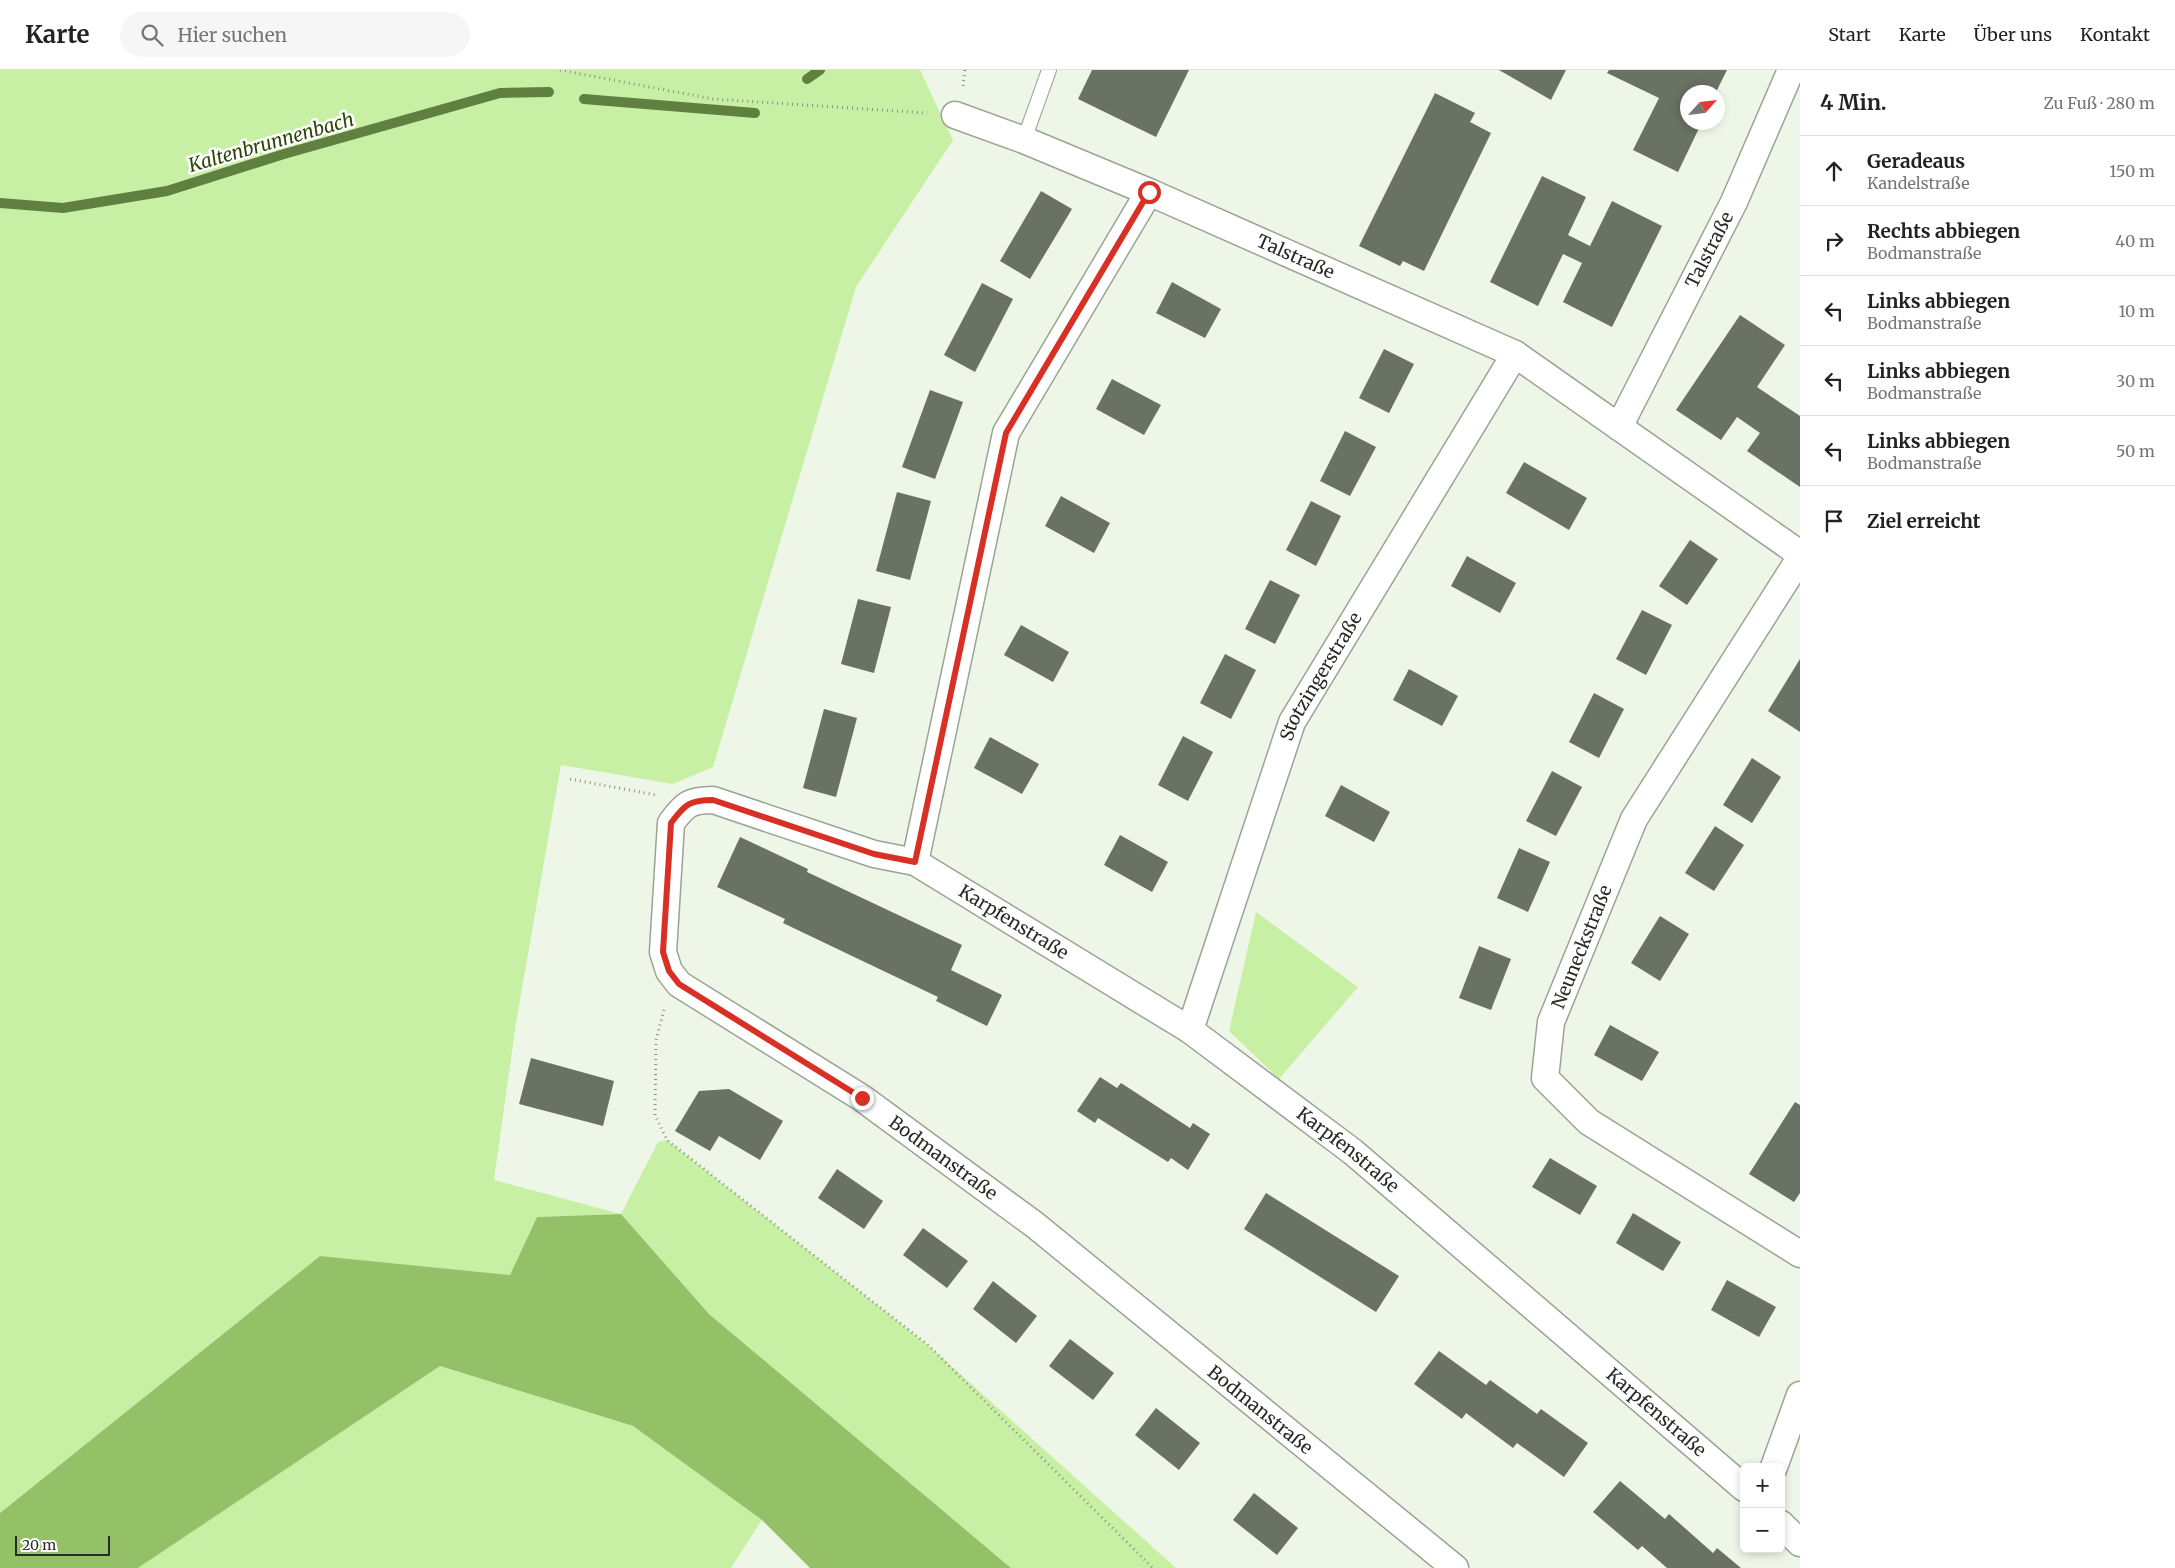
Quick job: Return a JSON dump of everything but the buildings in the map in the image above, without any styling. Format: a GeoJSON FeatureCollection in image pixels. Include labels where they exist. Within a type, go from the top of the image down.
{"type":"FeatureCollection","features":[{"type":"Feature","properties":{"kind":"street","name":"Talstraße"},"geometry":{"type":"LineString","coordinates":[[1619,427],[1734,202],[1792,70]]}},
{"type":"Feature","properties":{"kind":"street","name":"Talstraße"},"geometry":{"type":"LineString","coordinates":[[955,115],[1024,140],[1149,192],[1515,354],[1800,556]]}},
{"type":"Feature","properties":{"kind":"street"},"geometry":{"type":"LineString","coordinates":[[680,810],[696,800],[713,800],[874,854],[915,862],[1006,433],[1149,192]]}},
{"type":"Feature","properties":{"kind":"street","name":"Stotzingerstraße"},"geometry":{"type":"LineString","coordinates":[[1190,1030],[1292,722],[1515,354]]}},
{"type":"Feature","properties":{"kind":"street","name":"Neuneckstraße"},"geometry":{"type":"LineString","coordinates":[[1800,556],[1634,819],[1552,1022],[1545,1078],[1589,1122],[1800,1254]]}},
{"type":"Feature","properties":{"kind":"street","name":"Bodmanstraße"},"geometry":{"type":"LineString","coordinates":[[680,810],[671,823],[663,952],[669,971],[679,984],[862,1098],[1035,1225],[1455,1568]]}},
{"type":"Feature","properties":{"kind":"street","name":"Karpfenstraße"},"geometry":{"type":"LineString","coordinates":[[915,862],[1190,1030],[1353,1152],[1740,1485]]}},
{"type":"Feature","properties":{"kind":"street"},"geometry":{"type":"LineString","coordinates":[[1775,1463],[1800,1395]]}},
{"type":"Feature","properties":{"kind":"street"},"geometry":{"type":"LineString","coordinates":[[1785,1528],[1800,1543]]}},
{"type":"Feature","properties":{"kind":"lane"},"geometry":{"type":"LineString","coordinates":[[1024,140],[1049,70]]}},
{"type":"Feature","properties":{"kind":"path"},"geometry":{"type":"LineString","coordinates":[[560,70],[713,99],[955,115]]}},
{"type":"Feature","properties":{"kind":"path"},"geometry":{"type":"LineString","coordinates":[[570,779],[661,796],[680,810]]}},
{"type":"Feature","properties":{"kind":"path"},"geometry":{"type":"LineString","coordinates":[[679,984],[665,1004],[656,1040],[655,1115],[667,1140],[928,1345],[1153,1568]]}},
{"type":"Feature","properties":{"kind":"green space"},"geometry":{"type":"Polygon","coordinates":[[[0,70],[920,70],[953,140],[856,287],[713,767],[673,784],[561,765],[516,1023],[494,1180],[621,1214],[537,1217],[510,1275],[320,1256],[0,1513],[0,70]]]}},
{"type":"Feature","properties":{"kind":"green space"},"geometry":{"type":"Polygon","coordinates":[[[1256,912],[1358,987],[1279,1079],[1229,1031],[1256,912]]]}},
{"type":"Feature","properties":{"kind":"green space"},"geometry":{"type":"Polygon","coordinates":[[[667,1140],[928,1345],[1176,1568],[1011,1568],[709,1314],[621,1214],[658,1142],[667,1140]]]}},
{"type":"Feature","properties":{"kind":"green space"},"geometry":{"type":"Polygon","coordinates":[[[621,1214],[709,1314],[1011,1568],[810,1568],[762,1520],[633,1426],[440,1366],[138,1568],[0,1568],[0,1513],[320,1256],[510,1275],[537,1217],[621,1214]]]}},
{"type":"Feature","properties":{"kind":"green space"},"geometry":{"type":"Polygon","coordinates":[[[440,1366],[633,1426],[762,1520],[731,1568],[138,1568],[440,1366]]]}},
{"type":"Feature","properties":{"kind":"waterway","name":"Kaltenbrunnenbach"},"geometry":{"type":"LineString","coordinates":[[807,79],[820,70]]}},
{"type":"Feature","properties":{"kind":"waterway","name":"Kaltenbrunnenbach"},"geometry":{"type":"LineString","coordinates":[[0,203],[63,208],[167,191],[284,154],[500,93],[549,92]]}},
{"type":"Feature","properties":{"kind":"waterway","name":"Kaltenbrunnenbach"},"geometry":{"type":"LineString","coordinates":[[584,99],[755,113]]}},
{"type":"Feature","properties":{"kind":"route"},"geometry":{"type":"LineString","coordinates":[[862,1098],[679,984],[669,971],[663,952],[671,823],[680,810],[696,800],[713,800],[874,854],[915,862],[1006,433],[1149,192]]}}]}
